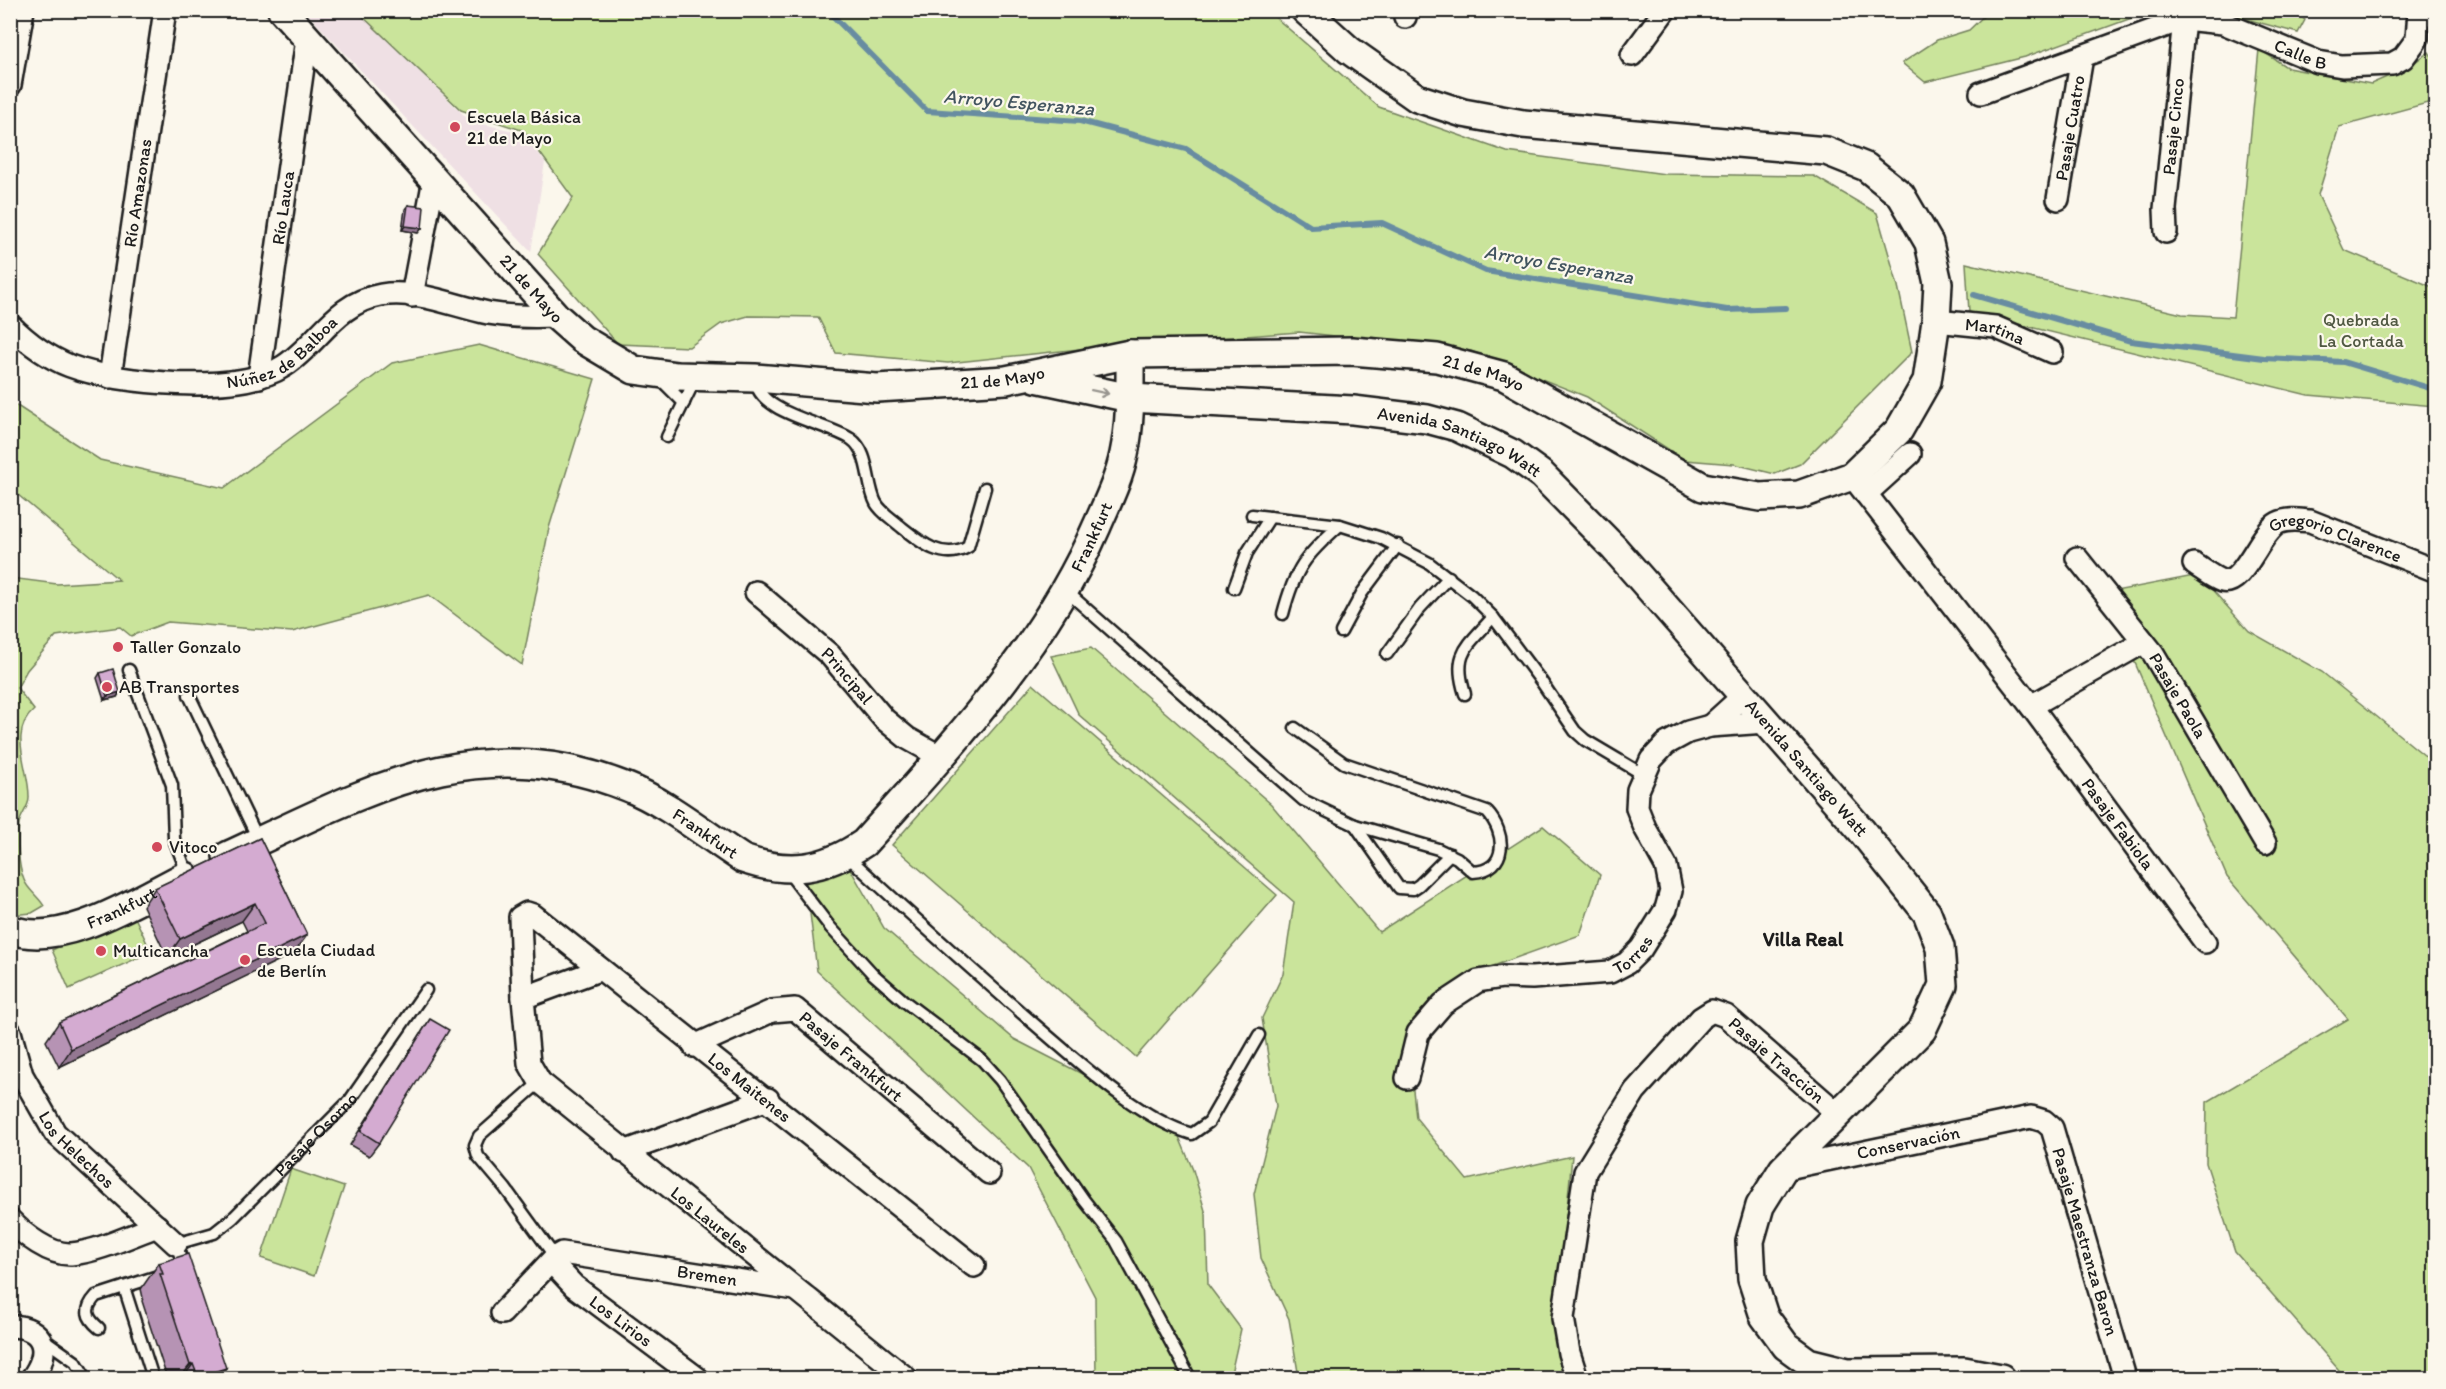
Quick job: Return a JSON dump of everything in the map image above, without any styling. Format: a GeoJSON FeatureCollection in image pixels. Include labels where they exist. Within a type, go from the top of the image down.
{"type":"FeatureCollection","features":[{"type":"Feature","properties":{"kind":"street"},"geometry":{"type":"LineString","coordinates":[[10,85],[23,10]]}},
{"type":"Feature","properties":{"kind":"street","name":"Río Amazonas"},"geometry":{"type":"LineString","coordinates":[[110,377],[165,10]]}},
{"type":"Feature","properties":{"kind":"street","name":"21 de Mayo"},"geometry":{"type":"LineString","coordinates":[[282,10],[556,316],[582,339],[634,370],[656,375],[755,378],[877,388],[975,384],[1028,377],[1130,354],[1352,351],[1437,358],[1504,376],[1703,487],[1760,497],[1799,495],[1859,485],[1910,454]]}},
{"type":"Feature","properties":{"kind":"street","name":"21 de Mayo"},"geometry":{"type":"LineString","coordinates":[[1305,10],[1349,50],[1408,93],[1462,113],[1523,124],[1826,151],[1866,167],[1901,195],[1929,243],[1938,283],[1936,321],[1927,381],[1915,407],[1859,485]]}},
{"type":"Feature","properties":{"kind":"street"},"geometry":{"type":"LineString","coordinates":[[1632,56],[1665,10]]}},
{"type":"Feature","properties":{"kind":"street","name":"Calle B"},"geometry":{"type":"LineString","coordinates":[[1981,93],[2184,19],[2223,23],[2318,62],[2359,65],[2392,64],[2403,58],[2417,39],[2419,10]]}},
{"type":"Feature","properties":{"kind":"street"},"geometry":{"type":"LineString","coordinates":[[2429,10],[2436,14]]}},
{"type":"Feature","properties":{"kind":"street","name":"Pasaje Cinco"},"geometry":{"type":"LineString","coordinates":[[2166,232],[2165,209],[2184,19]]}},
{"type":"Feature","properties":{"kind":"street","name":"Río Lauca"},"geometry":{"type":"LineString","coordinates":[[259,377],[307,39]]}},
{"type":"Feature","properties":{"kind":"street","name":"Pasaje Cuatro"},"geometry":{"type":"LineString","coordinates":[[2058,200],[2082,57]]}},
{"type":"Feature","properties":{"kind":"street"},"geometry":{"type":"LineString","coordinates":[[412,296],[434,179]]}},
{"type":"Feature","properties":{"kind":"street","name":"Núñez de Balboa"},"geometry":{"type":"LineString","coordinates":[[10,325],[30,343],[68,365],[110,377],[192,383],[259,377],[284,366],[348,307],[362,300],[383,295],[412,296],[488,313],[532,317],[556,316]]}},
{"type":"Feature","properties":{"kind":"street","name":"Martina"},"geometry":{"type":"LineString","coordinates":[[1936,321],[1995,327],[2052,352]]}},
{"type":"Feature","properties":{"kind":"street","name":"Frankfurt"},"geometry":{"type":"LineString","coordinates":[[12,936],[56,933],[116,911],[259,841],[391,782],[470,763],[528,763],[583,773],[628,787],[743,859],[764,866],[786,869],[826,864],[846,855],[864,843],[981,711],[1021,658],[1065,590],[1083,558],[1116,482],[1124,453],[1130,398],[1130,354]]}},
{"type":"Feature","properties":{"kind":"street","name":"Avenida Santiago Watt"},"geometry":{"type":"LineString","coordinates":[[1028,377],[1130,398],[1393,414],[1457,427],[1513,454],[1542,475],[1614,548],[1897,874],[1926,913],[1940,947],[1943,985],[1922,1030],[1783,1168],[1760,1206],[1750,1241],[1752,1280],[1764,1316],[1786,1346],[1808,1362],[1848,1372],[1964,1371],[2001,1378]]}},
{"type":"Feature","properties":{"kind":"street","name":"Pasaje Fabiola"},"geometry":{"type":"LineString","coordinates":[[1859,485],[2031,706],[2205,942]]}},
{"type":"Feature","properties":{"kind":"street","name":"Gregorio Clarence"},"geometry":{"type":"LineString","coordinates":[[2194,564],[2221,581],[2231,581],[2239,575],[2266,534],[2277,524],[2290,519],[2310,521],[2436,571]]}},
{"type":"Feature","properties":{"kind":"street","name":"Pasaje Paola"},"geometry":{"type":"LineString","coordinates":[[2077,558],[2144,642],[2224,770],[2265,843]]}},
{"type":"Feature","properties":{"kind":"street","name":"Principal"},"geometry":{"type":"LineString","coordinates":[[756,592],[830,655],[884,719],[907,738],[941,757]]}},
{"type":"Feature","properties":{"kind":"street"},"geometry":{"type":"LineString","coordinates":[[2031,706],[2144,642]]}},
{"type":"Feature","properties":{"kind":"street","name":"Torres"},"geometry":{"type":"LineString","coordinates":[[1710,726],[1743,696]]}},
{"type":"Feature","properties":{"kind":"street","name":"Torres"},"geometry":{"type":"LineString","coordinates":[[1407,1078],[1418,1033],[1443,1004],[1478,981],[1503,977],[1532,978],[1610,972],[1627,963],[1641,949],[1666,909],[1671,891],[1666,866],[1637,808],[1638,790],[1651,760],[1666,744],[1688,732],[1710,726],[1766,722]]}},
{"type":"Feature","properties":{"kind":"street","name":"Los Maitenes"},"geometry":{"type":"LineString","coordinates":[[523,914],[533,915],[694,1046],[768,1099],[974,1266]]}},
{"type":"Feature","properties":{"kind":"street","name":"Los Laureles"},"geometry":{"type":"LineString","coordinates":[[523,914],[519,923],[523,998],[530,1063],[540,1082],[796,1289]]}},
{"type":"Feature","properties":{"kind":"street"},"geometry":{"type":"LineString","coordinates":[[523,998],[599,970]]}},
{"type":"Feature","properties":{"kind":"street","name":"Pasaje Frankfurt"},"geometry":{"type":"LineString","coordinates":[[694,1046],[772,1011],[795,1009],[989,1173]]}},
{"type":"Feature","properties":{"kind":"street","name":"Pasaje Tracción"},"geometry":{"type":"LineString","coordinates":[[1577,1378],[1569,1353],[1563,1318],[1585,1172],[1635,1091],[1701,1018],[1712,1011],[1726,1016],[1837,1113]]}},
{"type":"Feature","properties":{"kind":"street","name":"Los Helechos"},"geometry":{"type":"LineString","coordinates":[[10,1032],[22,1075],[55,1133],[176,1244]]}},
{"type":"Feature","properties":{"kind":"street"},"geometry":{"type":"LineString","coordinates":[[624,1152],[768,1099]]}},
{"type":"Feature","properties":{"kind":"street","name":"Conservación"},"geometry":{"type":"LineString","coordinates":[[1783,1168],[2031,1118]]}},
{"type":"Feature","properties":{"kind":"street","name":"Pasaje Maestranza Baron"},"geometry":{"type":"LineString","coordinates":[[2031,1118],[2044,1121],[2052,1128],[2125,1378]]}},
{"type":"Feature","properties":{"kind":"street"},"geometry":{"type":"LineString","coordinates":[[10,1220],[22,1233],[49,1247],[70,1254],[157,1226]]}},
{"type":"Feature","properties":{"kind":"street","name":"Bremen"},"geometry":{"type":"LineString","coordinates":[[555,1257],[562,1253],[573,1254],[796,1289]]}},
{"type":"Feature","properties":{"kind":"street"},"geometry":{"type":"LineString","coordinates":[[502,1313],[555,1257]]}},
{"type":"Feature","properties":{"kind":"street","name":"Los Lirios"},"geometry":{"type":"LineString","coordinates":[[555,1257],[559,1270],[574,1286],[697,1378]]}},
{"type":"Feature","properties":{"kind":"street"},"geometry":{"type":"LineString","coordinates":[[796,1289],[906,1378]]}},
{"type":"Feature","properties":{"kind":"street"},"geometry":{"type":"LineString","coordinates":[[25,1330],[45,1352],[42,1363],[33,1378]]}},
{"type":"Feature","properties":{"kind":"lane"},"geometry":{"type":"LineString","coordinates":[[656,375],[684,403]]}},
{"type":"Feature","properties":{"kind":"lane"},"geometry":{"type":"LineString","coordinates":[[755,378],[755,389],[770,404],[853,440],[862,452],[876,503],[881,511],[926,546],[941,552],[962,550],[968,547],[985,488]]}},
{"type":"Feature","properties":{"kind":"lane"},"geometry":{"type":"LineString","coordinates":[[667,437],[690,390]]}},
{"type":"Feature","properties":{"kind":"lane"},"geometry":{"type":"LineString","coordinates":[[1252,515],[1340,525],[1398,545],[1449,577],[1493,617],[1541,681],[1575,732],[1644,775]]}},
{"type":"Feature","properties":{"kind":"lane"},"geometry":{"type":"LineString","coordinates":[[1234,588],[1247,553],[1270,517]]}},
{"type":"Feature","properties":{"kind":"lane"},"geometry":{"type":"LineString","coordinates":[[1283,614],[1292,580],[1310,551],[1340,525]]}},
{"type":"Feature","properties":{"kind":"lane"},"geometry":{"type":"LineString","coordinates":[[1341,632],[1362,593],[1398,545]]}},
{"type":"Feature","properties":{"kind":"lane"},"geometry":{"type":"LineString","coordinates":[[1388,654],[1420,608],[1449,577]]}},
{"type":"Feature","properties":{"kind":"lane"},"geometry":{"type":"LineString","coordinates":[[1065,590],[1303,800],[1355,825],[1450,854],[1473,872],[1488,869],[1501,850],[1502,839],[1497,822],[1487,812],[1344,763],[1295,728]]}},
{"type":"Feature","properties":{"kind":"lane"},"geometry":{"type":"LineString","coordinates":[[1465,694],[1458,672],[1461,656],[1493,617]]}},
{"type":"Feature","properties":{"kind":"lane"},"geometry":{"type":"LineString","coordinates":[[129,670],[172,785],[174,839],[188,875]]}},
{"type":"Feature","properties":{"kind":"lane"},"geometry":{"type":"LineString","coordinates":[[189,695],[259,841]]}},
{"type":"Feature","properties":{"kind":"lane"},"geometry":{"type":"LineString","coordinates":[[1355,825],[1399,888],[1413,889],[1450,854]]}},
{"type":"Feature","properties":{"kind":"lane"},"geometry":{"type":"LineString","coordinates":[[846,855],[938,941],[1088,1071],[1169,1127],[1192,1134],[1209,1122],[1259,1035]]}},
{"type":"Feature","properties":{"kind":"lane"},"geometry":{"type":"LineString","coordinates":[[786,869],[831,927],[873,974],[904,1001],[982,1060],[1000,1080],[1084,1200],[1116,1241],[1190,1378]]}},
{"type":"Feature","properties":{"kind":"lane","name":"Pasaje Osorno"},"geometry":{"type":"LineString","coordinates":[[176,1244],[214,1233],[233,1218],[350,1100],[426,990]]}},
{"type":"Feature","properties":{"kind":"lane"},"geometry":{"type":"LineString","coordinates":[[540,1082],[479,1136],[475,1145],[478,1156],[505,1188],[555,1257]]}},
{"type":"Feature","properties":{"kind":"lane"},"geometry":{"type":"LineString","coordinates":[[176,1244],[188,1278]]}},
{"type":"Feature","properties":{"kind":"lane"},"geometry":{"type":"LineString","coordinates":[[99,1328],[90,1321],[87,1312],[88,1304],[96,1296],[184,1267]]}},
{"type":"Feature","properties":{"kind":"lane"},"geometry":{"type":"LineString","coordinates":[[124,1287],[153,1378]]}},
{"type":"Feature","properties":{"kind":"lane"},"geometry":{"type":"LineString","coordinates":[[25,1330],[67,1354],[86,1378]]}},
{"type":"Feature","properties":{"kind":"shaded area","name":"Escuela Básica 21 de Mayo"},"geometry":{"type":"Polygon","coordinates":[[[305,11],[357,11],[470,121],[523,133],[545,162],[531,252],[305,11]]]}},
{"type":"Feature","properties":{"kind":"green space"},"geometry":{"type":"Polygon","coordinates":[[[1990,10],[2151,11],[2025,57],[1925,82],[1902,63],[1937,40],[1969,30],[1990,10]]]}},
{"type":"Feature","properties":{"kind":"green space"},"geometry":{"type":"Polygon","coordinates":[[[357,11],[1268,11],[1379,107],[1507,152],[1665,174],[1814,176],[1877,213],[1898,286],[1912,352],[1800,464],[1775,474],[1734,464],[1685,460],[1587,397],[1471,351],[1299,332],[1099,347],[948,363],[836,353],[818,317],[748,316],[721,324],[689,347],[618,344],[538,254],[573,198],[524,131],[461,110],[357,11]]]}},
{"type":"Feature","properties":{"kind":"green space"},"geometry":{"type":"Polygon","coordinates":[[[2217,11],[2294,11],[2305,20],[2298,33],[2217,11]]]}},
{"type":"Feature","properties":{"kind":"green space","name":"Quebrada La Cortada"},"geometry":{"type":"Polygon","coordinates":[[[2259,49],[2288,68],[2371,84],[2405,69],[2429,52],[2435,61],[2435,101],[2339,127],[2318,195],[2344,250],[2435,288],[2435,406],[2308,395],[1969,312],[1966,263],[2182,314],[2233,317],[2259,49]]]}},
{"type":"Feature","properties":{"kind":"green space"},"geometry":{"type":"Polygon","coordinates":[[[479,345],[595,379],[549,528],[522,665],[429,595],[292,632],[168,622],[131,636],[120,627],[56,636],[27,670],[17,688],[34,710],[26,719],[22,729],[22,752],[29,798],[19,824],[19,860],[26,883],[44,906],[32,913],[11,915],[11,578],[57,584],[119,580],[11,489],[11,402],[100,460],[224,488],[392,363],[479,345]]]}},
{"type":"Feature","properties":{"kind":"green space"},"geometry":{"type":"Polygon","coordinates":[[[2199,575],[2249,631],[2322,672],[2435,764],[2435,1378],[2346,1378],[2235,1252],[2206,1163],[2207,1102],[2348,1019],[2227,877],[2105,593],[2199,575]]]}},
{"type":"Feature","properties":{"kind":"green space"},"geometry":{"type":"Polygon","coordinates":[[[1091,648],[1271,804],[1379,932],[1543,826],[1600,875],[1580,935],[1471,974],[1409,1053],[1416,1118],[1467,1180],[1572,1156],[1557,1313],[1581,1378],[1299,1378],[1289,1319],[1261,1258],[1254,1194],[1276,1106],[1262,1018],[1283,974],[1294,902],[1079,715],[1051,656],[1091,648]]]}},
{"type":"Feature","properties":{"kind":"green space"},"geometry":{"type":"Polygon","coordinates":[[[1033,684],[1277,895],[1136,1057],[892,845],[1033,684]]]}},
{"type":"Feature","properties":{"kind":"green space"},"geometry":{"type":"Polygon","coordinates":[[[848,865],[884,928],[1014,1039],[1172,1120],[1193,1170],[1206,1214],[1208,1285],[1241,1329],[1230,1378],[1096,1378],[1095,1297],[1028,1168],[817,971],[805,872],[848,865]]]}},
{"type":"Feature","properties":{"kind":"green space","name":"Multicancha"},"geometry":{"type":"Polygon","coordinates":[[[133,913],[151,952],[69,989],[52,950],[133,913]]]}},
{"type":"Feature","properties":{"kind":"green space"},"geometry":{"type":"Polygon","coordinates":[[[291,1169],[344,1187],[314,1276],[261,1258],[291,1169]]]}},
{"type":"Feature","properties":{"kind":"building"},"geometry":{"type":"Polygon","coordinates":[[[408,205],[424,207],[422,228],[405,226],[408,205]]]}},
{"type":"Feature","properties":{"kind":"building"},"geometry":{"type":"Polygon","coordinates":[[[113,669],[120,692],[107,696],[100,673],[113,669]]]}},
{"type":"Feature","properties":{"kind":"building","name":"Escuela Ciudad de Berlín"},"geometry":{"type":"Polygon","coordinates":[[[260,838],[307,935],[71,1049],[59,1022],[265,923],[255,903],[180,939],[155,888],[260,838]]]}},
{"type":"Feature","properties":{"kind":"building"},"geometry":{"type":"Polygon","coordinates":[[[430,1019],[449,1030],[379,1143],[360,1131],[430,1019]]]}},
{"type":"Feature","properties":{"kind":"building"},"geometry":{"type":"Polygon","coordinates":[[[188,1254],[226,1368],[198,1377],[193,1364],[190,1365],[160,1274],[163,1274],[159,1263],[188,1254]]]}},
{"type":"Feature","properties":{"kind":"waterway","name":"Arroyo Esperanza"},"geometry":{"type":"LineString","coordinates":[[827,10],[927,111],[1080,121],[1186,149],[1311,227],[1382,223],[1486,271],[1727,310],[1786,308]]}},
{"type":"Feature","properties":{"kind":"waterway"},"geometry":{"type":"LineString","coordinates":[[1974,295],[2131,341],[2264,358],[2343,362],[2436,390]]}},
{"type":"Feature","properties":{"kind":"place","name":"Escuela Básica 21 de Mayo"},"geometry":{"type":"Point","coordinates":[455,127]}},
{"type":"Feature","properties":{"kind":"place","name":"Taller Gonzalo"},"geometry":{"type":"Point","coordinates":[118,647]}},
{"type":"Feature","properties":{"kind":"place","name":"AB Transportes"},"geometry":{"type":"Point","coordinates":[107,687]}},
{"type":"Feature","properties":{"kind":"place","name":"Vitoco"},"geometry":{"type":"Point","coordinates":[157,847]}},
{"type":"Feature","properties":{"kind":"place","name":"Multicancha"},"geometry":{"type":"Point","coordinates":[101,951]}},
{"type":"Feature","properties":{"kind":"place","name":"Escuela Ciudad de Berlín"},"geometry":{"type":"Point","coordinates":[245,960]}},
{"type":"Feature","properties":{"kind":"district","name":"Villa Real"},"geometry":{"type":"Point","coordinates":[1803,939]}}]}
